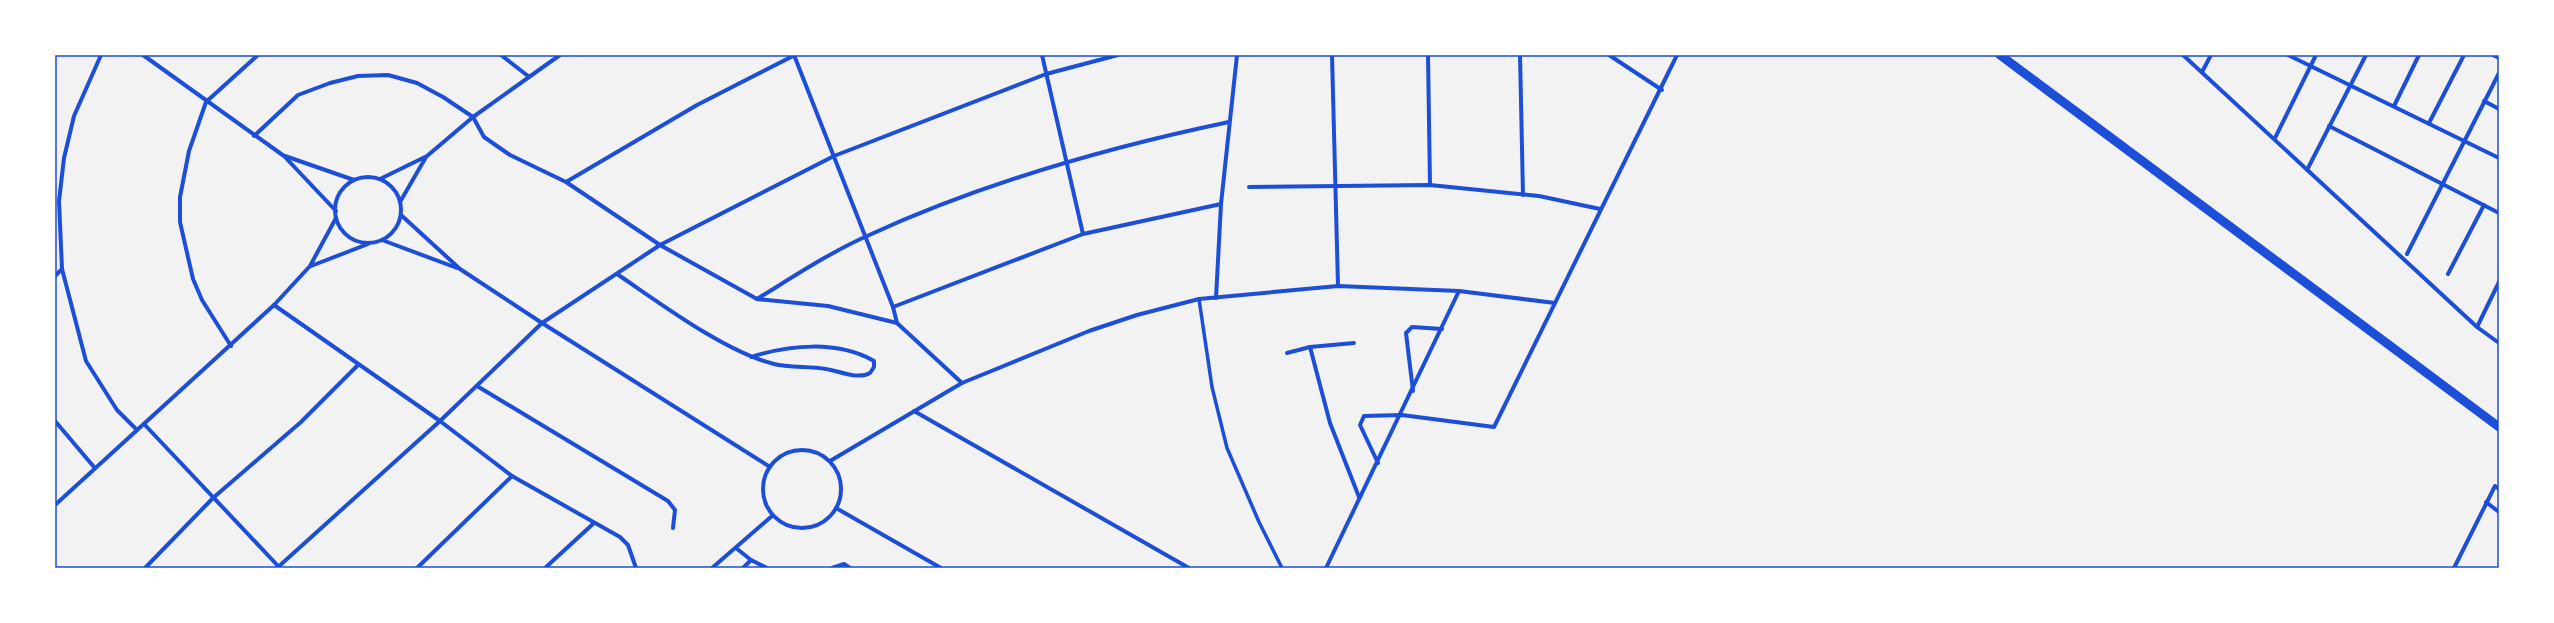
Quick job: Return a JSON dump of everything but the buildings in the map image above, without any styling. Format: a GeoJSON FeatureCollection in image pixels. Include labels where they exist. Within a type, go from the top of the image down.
{"type":"FeatureCollection","features":[{"type":"Feature","properties":{"kind":"main road"},"geometry":{"type":"LineString","coordinates":[[2000,55],[2499,427]]}},
{"type":"Feature","properties":{"kind":"street"},"geometry":{"type":"LineString","coordinates":[[101,55],[77,110],[64,158],[59,201],[62,269],[86,361],[117,410],[137,430]]}},
{"type":"Feature","properties":{"kind":"street"},"geometry":{"type":"LineString","coordinates":[[143,55],[206,102],[284,156],[336,211]]}},
{"type":"Feature","properties":{"kind":"street"},"geometry":{"type":"LineString","coordinates":[[231,346],[202,300],[192,278],[180,222],[184,176],[196,126],[206,102],[258,55]]}},
{"type":"Feature","properties":{"kind":"street"},"geometry":{"type":"LineString","coordinates":[[501,55],[528,76]]}},
{"type":"Feature","properties":{"kind":"street"},"geometry":{"type":"LineString","coordinates":[[380,179],[427,156],[473,117],[528,76],[560,55]]}},
{"type":"Feature","properties":{"kind":"street"},"geometry":{"type":"LineString","coordinates":[[566,182],[697,105],[794,55],[866,236],[893,307],[897,323]]}},
{"type":"Feature","properties":{"kind":"street"},"geometry":{"type":"LineString","coordinates":[[1042,55],[1068,160],[1082,234]]}},
{"type":"Feature","properties":{"kind":"street"},"geometry":{"type":"LineString","coordinates":[[144,424],[278,568],[440,421],[542,324],[660,245],[834,156],[1046,74],[1118,55]]}},
{"type":"Feature","properties":{"kind":"street"},"geometry":{"type":"LineString","coordinates":[[1216,298],[1221,204],[1237,55]]}},
{"type":"Feature","properties":{"kind":"street"},"geometry":{"type":"LineString","coordinates":[[1332,55],[1338,286]]}},
{"type":"Feature","properties":{"kind":"street"},"geometry":{"type":"LineString","coordinates":[[1428,55],[1430,185]]}},
{"type":"Feature","properties":{"kind":"street"},"geometry":{"type":"LineString","coordinates":[[1520,55],[1523,195]]}},
{"type":"Feature","properties":{"kind":"street"},"geometry":{"type":"LineString","coordinates":[[1609,55],[1662,90]]}},
{"type":"Feature","properties":{"kind":"street"},"geometry":{"type":"LineString","coordinates":[[1378,463],[1360,425],[1361,418],[1368,416],[1402,415],[1494,427],[1600,209],[1662,90],[1677,55]]}},
{"type":"Feature","properties":{"kind":"street"},"geometry":{"type":"LineString","coordinates":[[2183,55],[2477,327],[2499,343]]}},
{"type":"Feature","properties":{"kind":"street"},"geometry":{"type":"LineString","coordinates":[[2202,72],[2211,55]]}},
{"type":"Feature","properties":{"kind":"street"},"geometry":{"type":"LineString","coordinates":[[2288,55],[2350,87],[2394,106],[2499,158]]}},
{"type":"Feature","properties":{"kind":"street"},"geometry":{"type":"LineString","coordinates":[[2274,138],[2316,55]]}},
{"type":"Feature","properties":{"kind":"street"},"geometry":{"type":"LineString","coordinates":[[2306,170],[2366,55]]}},
{"type":"Feature","properties":{"kind":"street"},"geometry":{"type":"LineString","coordinates":[[2394,106],[2419,55]]}},
{"type":"Feature","properties":{"kind":"street"},"geometry":{"type":"LineString","coordinates":[[2429,123],[2464,55]]}},
{"type":"Feature","properties":{"kind":"street"},"geometry":{"type":"LineString","coordinates":[[2493,55],[2499,58]]}},
{"type":"Feature","properties":{"kind":"street"},"geometry":{"type":"LineString","coordinates":[[2407,254],[2499,73]]}},
{"type":"Feature","properties":{"kind":"street"},"geometry":{"type":"LineString","coordinates":[[254,136],[298,95],[330,83],[358,76],[388,75],[417,83],[443,97],[473,117],[484,137],[510,155],[566,182],[660,245],[756,299],[828,306],[897,323],[962,383]]}},
{"type":"Feature","properties":{"kind":"street"},"geometry":{"type":"LineString","coordinates":[[2484,101],[2499,109]]}},
{"type":"Feature","properties":{"kind":"street"},"geometry":{"type":"LineString","coordinates":[[756,299],[866,236],[958,199],[1068,160],[1152,138],[1229,122]]}},
{"type":"Feature","properties":{"kind":"street"},"geometry":{"type":"LineString","coordinates":[[2329,126],[2499,213]]}},
{"type":"Feature","properties":{"kind":"street"},"geometry":{"type":"LineString","coordinates":[[284,156],[354,180],[367,177],[380,179],[391,186],[400,202],[401,215],[393,233],[382,240],[369,243],[310,266]]}},
{"type":"Feature","properties":{"kind":"street"},"geometry":{"type":"LineString","coordinates":[[400,202],[427,156]]}},
{"type":"Feature","properties":{"kind":"street"},"geometry":{"type":"LineString","coordinates":[[354,180],[340,194],[336,218],[341,229],[350,238],[369,243]]}},
{"type":"Feature","properties":{"kind":"street"},"geometry":{"type":"LineString","coordinates":[[1249,187],[1430,185],[1539,196],[1600,209]]}},
{"type":"Feature","properties":{"kind":"street"},"geometry":{"type":"LineString","coordinates":[[893,307],[1082,234],[1221,204]]}},
{"type":"Feature","properties":{"kind":"street"},"geometry":{"type":"LineString","coordinates":[[2448,274],[2484,205]]}},
{"type":"Feature","properties":{"kind":"street"},"geometry":{"type":"LineString","coordinates":[[401,215],[460,269],[542,324],[770,467]]}},
{"type":"Feature","properties":{"kind":"street"},"geometry":{"type":"LineString","coordinates":[[55,506],[94,467],[231,346],[274,305],[310,266],[336,218]]}},
{"type":"Feature","properties":{"kind":"street"},"geometry":{"type":"LineString","coordinates":[[382,240],[460,269]]}},
{"type":"Feature","properties":{"kind":"street"},"geometry":{"type":"LineString","coordinates":[[55,276],[62,269]]}},
{"type":"Feature","properties":{"kind":"street"},"geometry":{"type":"LineString","coordinates":[[617,274],[663,306],[751,357],[776,365],[816,367],[857,376],[870,373],[874,367],[874,361],[866,357],[830,348],[778,349],[751,357]]}},
{"type":"Feature","properties":{"kind":"street"},"geometry":{"type":"LineString","coordinates":[[2477,327],[2499,282]]}},
{"type":"Feature","properties":{"kind":"street"},"geometry":{"type":"LineString","coordinates":[[830,461],[962,383],[1089,331],[1137,315],[1200,299],[1338,286],[1459,291],[1555,303]]}},
{"type":"Feature","properties":{"kind":"street"},"geometry":{"type":"LineString","coordinates":[[1326,568],[1359,497],[1402,415],[1459,291]]}},
{"type":"Feature","properties":{"kind":"street"},"geometry":{"type":"LineString","coordinates":[[1200,299],[1212,387],[1227,448],[1282,568]]}},
{"type":"Feature","properties":{"kind":"street"},"geometry":{"type":"LineString","coordinates":[[274,305],[440,421],[512,476],[620,537],[628,546],[636,568]]}},
{"type":"Feature","properties":{"kind":"street"},"geometry":{"type":"LineString","coordinates":[[1413,391],[1406,333],[1412,327],[1442,329]]}},
{"type":"Feature","properties":{"kind":"street"},"geometry":{"type":"LineString","coordinates":[[1287,353],[1310,347],[1354,343]]}},
{"type":"Feature","properties":{"kind":"street"},"geometry":{"type":"LineString","coordinates":[[1310,347],[1330,423],[1359,497]]}},
{"type":"Feature","properties":{"kind":"street"},"geometry":{"type":"LineString","coordinates":[[145,568],[213,498],[301,422],[358,365]]}},
{"type":"Feature","properties":{"kind":"street"},"geometry":{"type":"LineString","coordinates":[[477,386],[668,501],[675,510],[673,528]]}},
{"type":"Feature","properties":{"kind":"street"},"geometry":{"type":"LineString","coordinates":[[914,411],[1189,568]]}},
{"type":"Feature","properties":{"kind":"street"},"geometry":{"type":"LineString","coordinates":[[55,421],[94,467]]}},
{"type":"Feature","properties":{"kind":"street"},"geometry":{"type":"LineString","coordinates":[[806,450],[819,453],[830,461],[837,472],[841,484],[840,496],[836,508],[822,522],[802,528],[788,526],[772,516],[764,499],[763,487],[770,467],[780,456],[793,451],[806,450]]}},
{"type":"Feature","properties":{"kind":"street"},"geometry":{"type":"LineString","coordinates":[[417,568],[512,476]]}},
{"type":"Feature","properties":{"kind":"street"},"geometry":{"type":"LineString","coordinates":[[2454,568],[2495,486],[2499,489]]}},
{"type":"Feature","properties":{"kind":"street"},"geometry":{"type":"LineString","coordinates":[[2486,502],[2499,512]]}},
{"type":"Feature","properties":{"kind":"street"},"geometry":{"type":"LineString","coordinates":[[836,508],[941,568]]}},
{"type":"Feature","properties":{"kind":"street"},"geometry":{"type":"LineString","coordinates":[[712,568],[772,516]]}},
{"type":"Feature","properties":{"kind":"street"},"geometry":{"type":"LineString","coordinates":[[545,568],[594,523]]}},
{"type":"Feature","properties":{"kind":"street"},"geometry":{"type":"LineString","coordinates":[[736,548],[751,560],[767,568]]}},
{"type":"Feature","properties":{"kind":"street"},"geometry":{"type":"LineString","coordinates":[[743,568],[751,560]]}},
{"type":"Feature","properties":{"kind":"street"},"geometry":{"type":"LineString","coordinates":[[832,568],[844,564],[850,568]]}}]}
